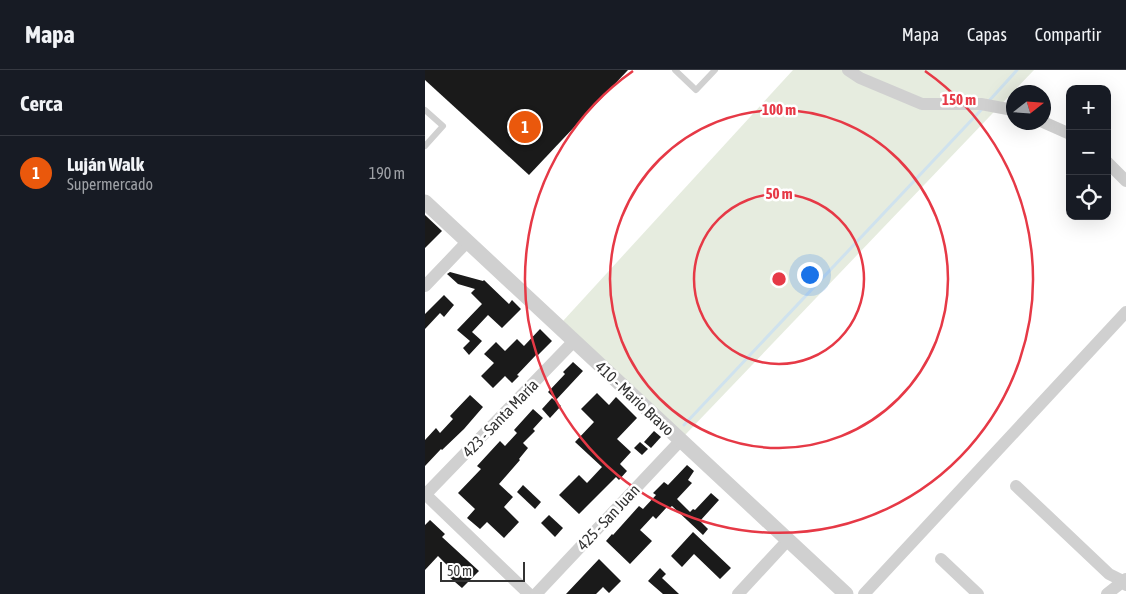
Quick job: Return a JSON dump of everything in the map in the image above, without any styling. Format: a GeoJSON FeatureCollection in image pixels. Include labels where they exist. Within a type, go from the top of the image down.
{"type":"FeatureCollection","features":[{"type":"Feature","properties":{"kind":"street"},"geometry":{"type":"LineString","coordinates":[[849,70],[860,78],[921,104],[985,105],[1006,109]]}},
{"type":"Feature","properties":{"kind":"street"},"geometry":{"type":"LineString","coordinates":[[1051,126],[1066,132]]}},
{"type":"Feature","properties":{"kind":"street"},"geometry":{"type":"LineString","coordinates":[[1111,166],[1126,181]]}},
{"type":"Feature","properties":{"kind":"street","name":"410 - Mario Bravo"},"geometry":{"type":"LineString","coordinates":[[425,202],[846,594]]}},
{"type":"Feature","properties":{"kind":"street"},"geometry":{"type":"LineString","coordinates":[[425,286],[467,242]]}},
{"type":"Feature","properties":{"kind":"street"},"geometry":{"type":"LineString","coordinates":[[864,594],[1126,312]]}},
{"type":"Feature","properties":{"kind":"street","name":"423 - Santa María"},"geometry":{"type":"LineString","coordinates":[[425,495],[574,341]]}},
{"type":"Feature","properties":{"kind":"street","name":"425 - San Juan"},"geometry":{"type":"LineString","coordinates":[[536,594],[681,440]]}},
{"type":"Feature","properties":{"kind":"street"},"geometry":{"type":"LineString","coordinates":[[1016,486],[1109,574],[1125,586],[1107,594]]}},
{"type":"Feature","properties":{"kind":"street"},"geometry":{"type":"LineString","coordinates":[[425,495],[529,594]]}},
{"type":"Feature","properties":{"kind":"street"},"geometry":{"type":"LineString","coordinates":[[738,594],[788,540]]}},
{"type":"Feature","properties":{"kind":"street"},"geometry":{"type":"LineString","coordinates":[[941,560],[978,594]]}},
{"type":"Feature","properties":{"kind":"lane"},"geometry":{"type":"LineString","coordinates":[[675,70],[696,90],[715,70]]}},
{"type":"Feature","properties":{"kind":"lane"},"geometry":{"type":"LineString","coordinates":[[425,110],[443,126],[425,146]]}},
{"type":"Feature","properties":{"kind":"shaded area"},"geometry":{"type":"Polygon","coordinates":[[[793,70],[1034,70],[1020,85],[1006,85],[1006,99],[685,435],[563,321],[793,70]]]}},
{"type":"Feature","properties":{"kind":"building"},"geometry":{"type":"Polygon","coordinates":[[[425,70],[628,70],[529,175],[425,80],[425,70]]]}},
{"type":"Feature","properties":{"kind":"building"},"geometry":{"type":"Polygon","coordinates":[[[425,215],[442,231],[425,248],[425,215]]]}},
{"type":"Feature","properties":{"kind":"building"},"geometry":{"type":"Polygon","coordinates":[[[450,272],[484,280],[509,304],[512,300],[521,309],[502,328],[488,315],[472,332],[482,341],[469,355],[463,348],[470,341],[457,330],[482,304],[471,293],[475,289],[458,284],[447,274],[450,272]]]}},
{"type":"Feature","properties":{"kind":"building"},"geometry":{"type":"Polygon","coordinates":[[[444,295],[454,305],[444,317],[440,313],[425,329],[425,314],[444,295]]]}},
{"type":"Feature","properties":{"kind":"building"},"geometry":{"type":"Polygon","coordinates":[[[540,329],[552,341],[536,355],[512,383],[505,376],[493,388],[481,376],[494,363],[484,354],[496,342],[505,351],[517,339],[524,346],[540,329]]]}},
{"type":"Feature","properties":{"kind":"building"},"geometry":{"type":"Polygon","coordinates":[[[573,362],[583,371],[556,400],[548,392],[565,374],[563,372],[573,362]]]}},
{"type":"Feature","properties":{"kind":"building"},"geometry":{"type":"Polygon","coordinates":[[[597,393],[609,405],[616,397],[637,418],[617,439],[631,452],[620,464],[627,471],[619,480],[616,477],[579,514],[559,495],[579,475],[587,483],[602,467],[575,442],[594,422],[581,409],[597,393]]]}},
{"type":"Feature","properties":{"kind":"building"},"geometry":{"type":"Polygon","coordinates":[[[470,395],[483,407],[464,429],[425,466],[425,440],[436,428],[440,433],[453,419],[450,416],[470,395]]]}},
{"type":"Feature","properties":{"kind":"building"},"geometry":{"type":"Polygon","coordinates":[[[552,398],[561,406],[550,418],[542,409],[552,398]]]}},
{"type":"Feature","properties":{"kind":"building"},"geometry":{"type":"Polygon","coordinates":[[[533,409],[543,418],[533,429],[535,431],[523,443],[528,448],[520,460],[499,484],[513,497],[504,507],[519,522],[504,538],[487,522],[480,529],[467,518],[475,509],[458,493],[481,469],[477,466],[500,441],[505,446],[517,433],[514,430],[533,409]]]}},
{"type":"Feature","properties":{"kind":"building"},"geometry":{"type":"Polygon","coordinates":[[[654,431],[661,437],[651,448],[644,442],[654,431]]]}},
{"type":"Feature","properties":{"kind":"building"},"geometry":{"type":"Polygon","coordinates":[[[640,442],[648,449],[642,455],[634,448],[640,442]]]}},
{"type":"Feature","properties":{"kind":"building"},"geometry":{"type":"Polygon","coordinates":[[[687,465],[694,471],[688,480],[692,483],[677,499],[690,512],[693,509],[695,510],[711,493],[719,500],[700,521],[708,529],[703,535],[672,506],[667,507],[656,519],[653,516],[640,530],[652,541],[630,564],[606,541],[639,506],[643,509],[656,495],[653,493],[664,482],[668,485],[687,465]]]}},
{"type":"Feature","properties":{"kind":"building"},"geometry":{"type":"Polygon","coordinates":[[[523,485],[541,502],[535,509],[517,492],[523,485]]]}},
{"type":"Feature","properties":{"kind":"building"},"geometry":{"type":"Polygon","coordinates":[[[549,515],[563,528],[555,537],[541,523],[549,515]]]}},
{"type":"Feature","properties":{"kind":"building"},"geometry":{"type":"Polygon","coordinates":[[[430,520],[445,534],[442,537],[479,571],[462,588],[448,576],[453,571],[438,556],[425,570],[425,525],[430,520]]]}},
{"type":"Feature","properties":{"kind":"building"},"geometry":{"type":"Polygon","coordinates":[[[693,532],[731,568],[720,579],[694,554],[682,567],[671,556],[693,532]]]}},
{"type":"Feature","properties":{"kind":"building"},"geometry":{"type":"Polygon","coordinates":[[[599,559],[621,581],[609,593],[603,587],[596,594],[566,594],[599,559]]]}},
{"type":"Feature","properties":{"kind":"building"},"geometry":{"type":"Polygon","coordinates":[[[660,568],[666,574],[662,578],[679,594],[663,594],[648,581],[660,568]]]}},
{"type":"Feature","properties":{"kind":"waterway"},"geometry":{"type":"LineString","coordinates":[[988,102],[1017,70]]}},
{"type":"Feature","properties":{"kind":"waterway"},"geometry":{"type":"LineString","coordinates":[[684,425],[982,109]]}},
{"type":"Feature","properties":{"kind":"place","name":"Luján Walk"},"geometry":{"type":"Point","coordinates":[525,127]}}]}
